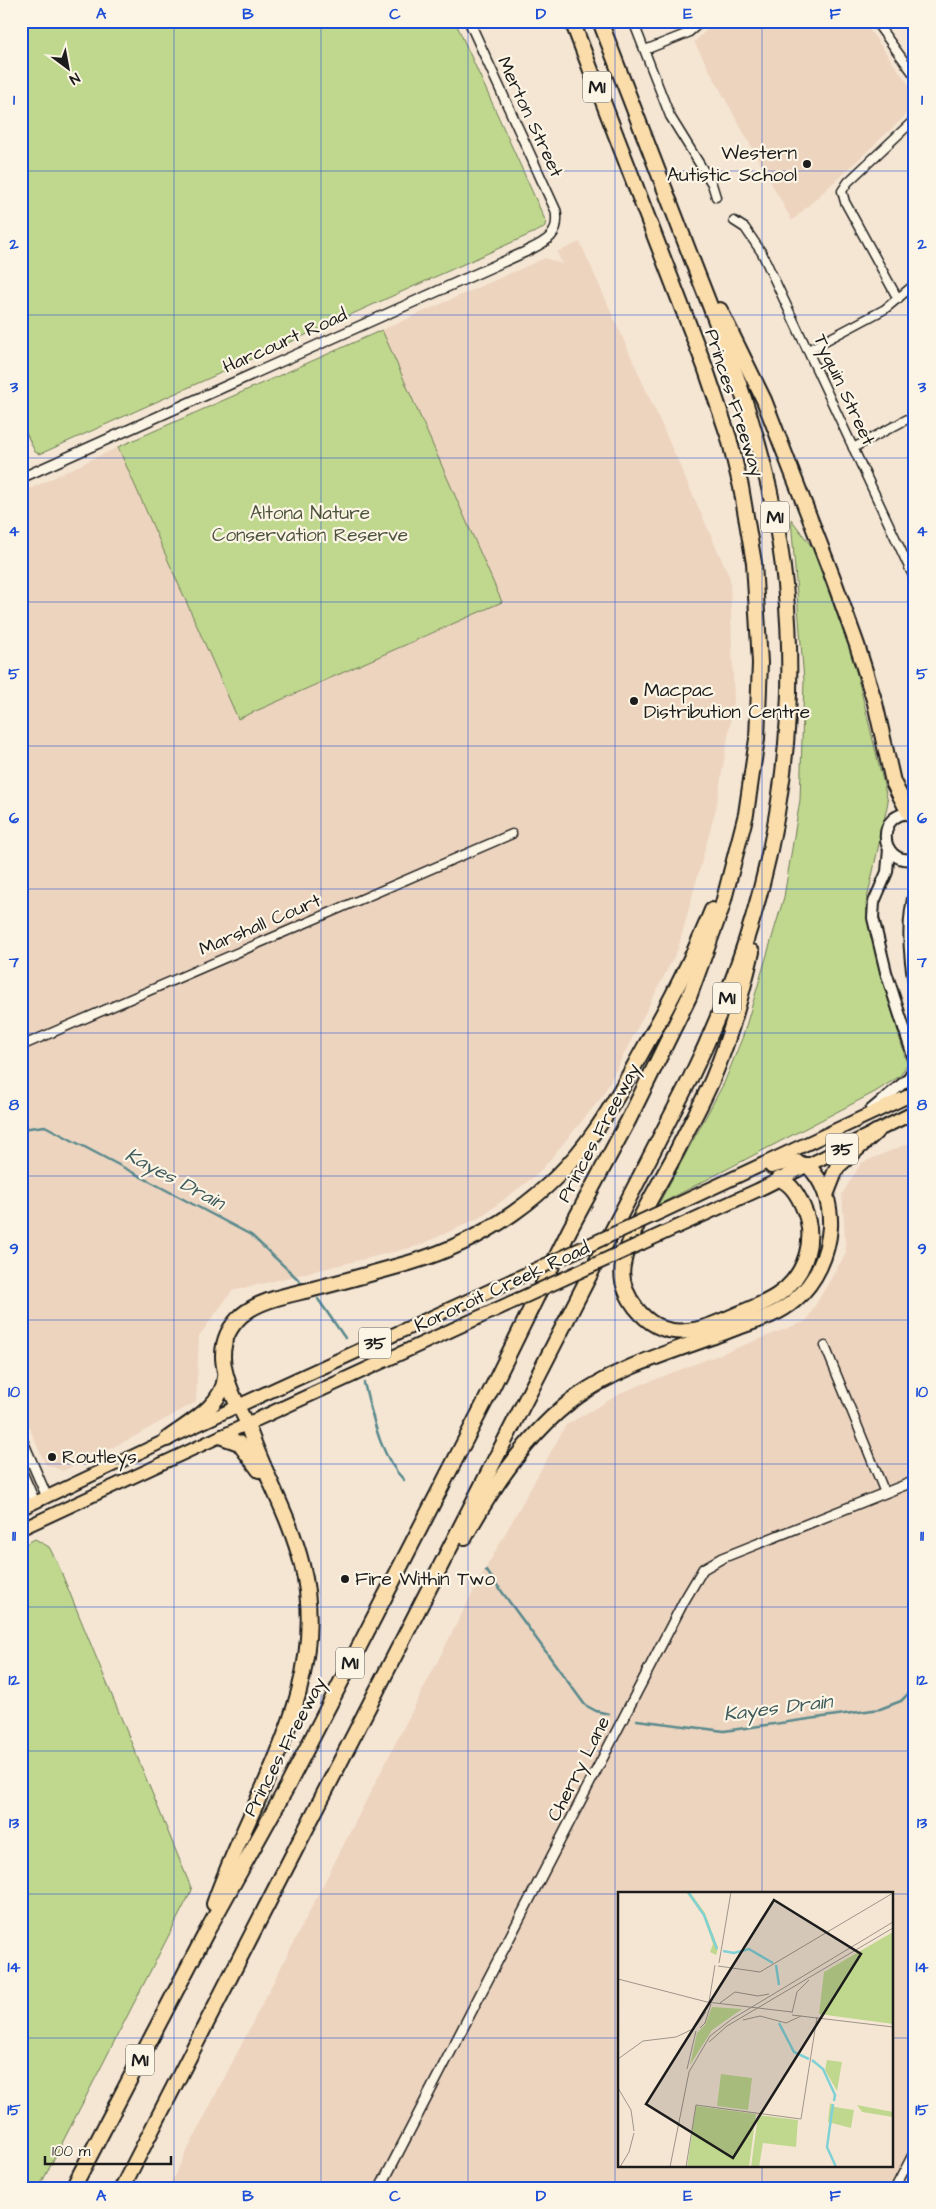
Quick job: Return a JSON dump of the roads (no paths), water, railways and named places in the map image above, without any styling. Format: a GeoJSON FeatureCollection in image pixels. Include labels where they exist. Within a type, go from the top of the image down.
{"type":"FeatureCollection","features":[{"type":"Feature","properties":{"kind":"highway","name":"Princes Freeway"},"geometry":{"type":"LineString","coordinates":[[73,2188],[206,1931],[287,1787],[490,1392],[570,1229],[628,1121],[689,998],[717,922],[741,834],[754,764],[760,689],[756,587],[743,496],[729,438],[711,382],[572,21]]}},
{"type":"Feature","properties":{"kind":"highway","name":"Princes Freeway"},"geometry":{"type":"LineString","coordinates":[[122,2188],[704,1051],[735,976],[765,876],[782,789],[787,737],[789,670],[787,611],[778,536],[763,462],[750,414],[600,21]]}},
{"type":"Feature","properties":{"kind":"highway"},"geometry":{"type":"LineString","coordinates":[[691,257],[738,344],[777,432],[858,645],[875,703],[893,782],[913,813]]}},
{"type":"Feature","properties":{"kind":"highway"},"geometry":{"type":"LineString","coordinates":[[779,1179],[788,1184],[798,1197],[806,1213],[810,1231],[810,1243],[806,1259],[798,1275],[786,1289],[763,1303],[710,1326],[691,1332],[680,1332],[662,1328],[640,1313],[629,1298],[623,1282],[623,1263],[638,1227],[709,1086],[728,1038],[749,964],[759,920],[775,839],[782,789]]}},
{"type":"Feature","properties":{"kind":"highway"},"geometry":{"type":"LineString","coordinates":[[167,1439],[209,1407],[223,1390],[225,1377],[223,1357],[228,1336],[234,1325],[249,1310],[272,1300],[400,1266],[446,1250],[496,1225],[530,1201],[557,1177],[603,1119],[675,993],[704,931],[741,834]]}},
{"type":"Feature","properties":{"kind":"highway","name":"Kororoit Creek Road"},"geometry":{"type":"LineString","coordinates":[[238,1406],[754,1170],[915,1093]]}},
{"type":"Feature","properties":{"kind":"highway","name":"Kororoit Creek Road"},"geometry":{"type":"LineString","coordinates":[[248,1424],[912,1117]]}},
{"type":"Feature","properties":{"kind":"highway"},"geometry":{"type":"LineString","coordinates":[[826,1195],[837,1167],[876,1132]]}},
{"type":"Feature","properties":{"kind":"highway"},"geometry":{"type":"LineString","coordinates":[[310,1823],[471,1527],[528,1442],[561,1408],[589,1388],[607,1378],[655,1358],[769,1316],[794,1300],[813,1280],[825,1254],[830,1224],[826,1195],[819,1179],[808,1165],[797,1161],[754,1170]]}},
{"type":"Feature","properties":{"kind":"highway"},"geometry":{"type":"LineString","coordinates":[[206,1931],[224,1876],[283,1737],[293,1709],[307,1653],[308,1608],[303,1566],[276,1492],[248,1424],[225,1377]]}},
{"type":"Feature","properties":{"kind":"highway"},"geometry":{"type":"LineString","coordinates":[[222,1437],[239,1443],[276,1492]]}},
{"type":"Feature","properties":{"kind":"main road"},"geometry":{"type":"LineString","coordinates":[[913,813],[898,816],[887,827],[885,838],[888,849],[887,872],[874,902],[873,918],[886,972],[915,1062]]}},
{"type":"Feature","properties":{"kind":"main road"},"geometry":{"type":"LineString","coordinates":[[888,849],[901,859],[915,859]]}},
{"type":"Feature","properties":{"kind":"main road"},"geometry":{"type":"LineString","coordinates":[[915,891],[911,902],[909,936],[915,988]]}},
{"type":"Feature","properties":{"kind":"main road"},"geometry":{"type":"LineString","coordinates":[[862,1117],[900,1087],[908,1079],[915,1067]]}},
{"type":"Feature","properties":{"kind":"main road","name":"Kororoit Creek Road"},"geometry":{"type":"LineString","coordinates":[[21,1509],[238,1406]]}},
{"type":"Feature","properties":{"kind":"main road","name":"Kororoit Creek Road"},"geometry":{"type":"LineString","coordinates":[[21,1529],[248,1424]]}},
{"type":"Feature","properties":{"kind":"main road"},"geometry":{"type":"LineString","coordinates":[[47,1497],[49,1516]]}},
{"type":"Feature","properties":{"kind":"main road"},"geometry":{"type":"LineString","coordinates":[[36,1502],[49,1516]]}},
{"type":"Feature","properties":{"kind":"street","name":"Merton Street"},"geometry":{"type":"LineString","coordinates":[[469,21],[556,211],[556,227]]}},
{"type":"Feature","properties":{"kind":"street"},"geometry":{"type":"LineString","coordinates":[[633,21],[670,116],[712,184],[716,197]]}},
{"type":"Feature","properties":{"kind":"street"},"geometry":{"type":"LineString","coordinates":[[644,50],[688,33],[702,21]]}},
{"type":"Feature","properties":{"kind":"street"},"geometry":{"type":"LineString","coordinates":[[875,21],[915,76]]}},
{"type":"Feature","properties":{"kind":"street"},"geometry":{"type":"LineString","coordinates":[[898,299],[845,202],[842,191],[848,182],[915,119]]}},
{"type":"Feature","properties":{"kind":"street","name":"Tyquin Street"},"geometry":{"type":"LineString","coordinates":[[734,221],[745,228],[762,253],[915,580]]}},
{"type":"Feature","properties":{"kind":"street","name":"Harcourt Road"},"geometry":{"type":"LineString","coordinates":[[21,478],[525,252],[546,242],[556,227]]}},
{"type":"Feature","properties":{"kind":"street"},"geometry":{"type":"LineString","coordinates":[[808,350],[878,312],[898,299],[915,284]]}},
{"type":"Feature","properties":{"kind":"street"},"geometry":{"type":"LineString","coordinates":[[853,448],[915,416]]}},
{"type":"Feature","properties":{"kind":"street","name":"Marshall Court"},"geometry":{"type":"LineString","coordinates":[[21,1046],[512,834]]}},
{"type":"Feature","properties":{"kind":"street"},"geometry":{"type":"LineString","coordinates":[[825,1346],[884,1493]]}},
{"type":"Feature","properties":{"kind":"street"},"geometry":{"type":"LineString","coordinates":[[22,1442],[47,1497]]}},
{"type":"Feature","properties":{"kind":"street"},"geometry":{"type":"LineString","coordinates":[[21,1470],[36,1502]]}},
{"type":"Feature","properties":{"kind":"street","name":"Cherry Lane"},"geometry":{"type":"LineString","coordinates":[[380,2188],[703,1569],[722,1558],[915,1481]]}},
{"type":"Feature","properties":{"kind":"street"},"geometry":{"type":"LineString","coordinates":[[895,2188],[915,2150]]}},
{"type":"Feature","properties":{"kind":"waterway","name":"Kayes Drain"},"geometry":{"type":"LineString","coordinates":[[21,1129],[45,1126],[251,1235],[302,1283]]}},
{"type":"Feature","properties":{"kind":"waterway","name":"Kayes Drain"},"geometry":{"type":"LineString","coordinates":[[318,1299],[345,1338]]}},
{"type":"Feature","properties":{"kind":"waterway","name":"Kayes Drain"},"geometry":{"type":"LineString","coordinates":[[364,1383],[374,1422],[383,1447],[388,1459],[404,1480]]}},
{"type":"Feature","properties":{"kind":"waterway","name":"Kayes Drain"},"geometry":{"type":"LineString","coordinates":[[486,1570],[585,1705],[596,1711],[609,1714]]}},
{"type":"Feature","properties":{"kind":"waterway","name":"Kayes Drain"},"geometry":{"type":"LineString","coordinates":[[637,1720],[724,1731],[880,1709],[901,1701],[915,1687]]}},
{"type":"Feature","properties":{"kind":"place","name":"Western Autistic School"},"geometry":{"type":"Point","coordinates":[807,164]}},
{"type":"Feature","properties":{"kind":"place","name":"Macpac Distribution Centre"},"geometry":{"type":"Point","coordinates":[634,701]}},
{"type":"Feature","properties":{"kind":"place","name":"Routleys"},"geometry":{"type":"Point","coordinates":[52,1457]}},
{"type":"Feature","properties":{"kind":"place","name":"Fire Within Two"},"geometry":{"type":"Point","coordinates":[345,1579]}},
{"type":"Feature","properties":{"kind":"park label","name":"Altona Nature Conservation Reserve"},"geometry":{"type":"Point","coordinates":[310,524]}}]}
